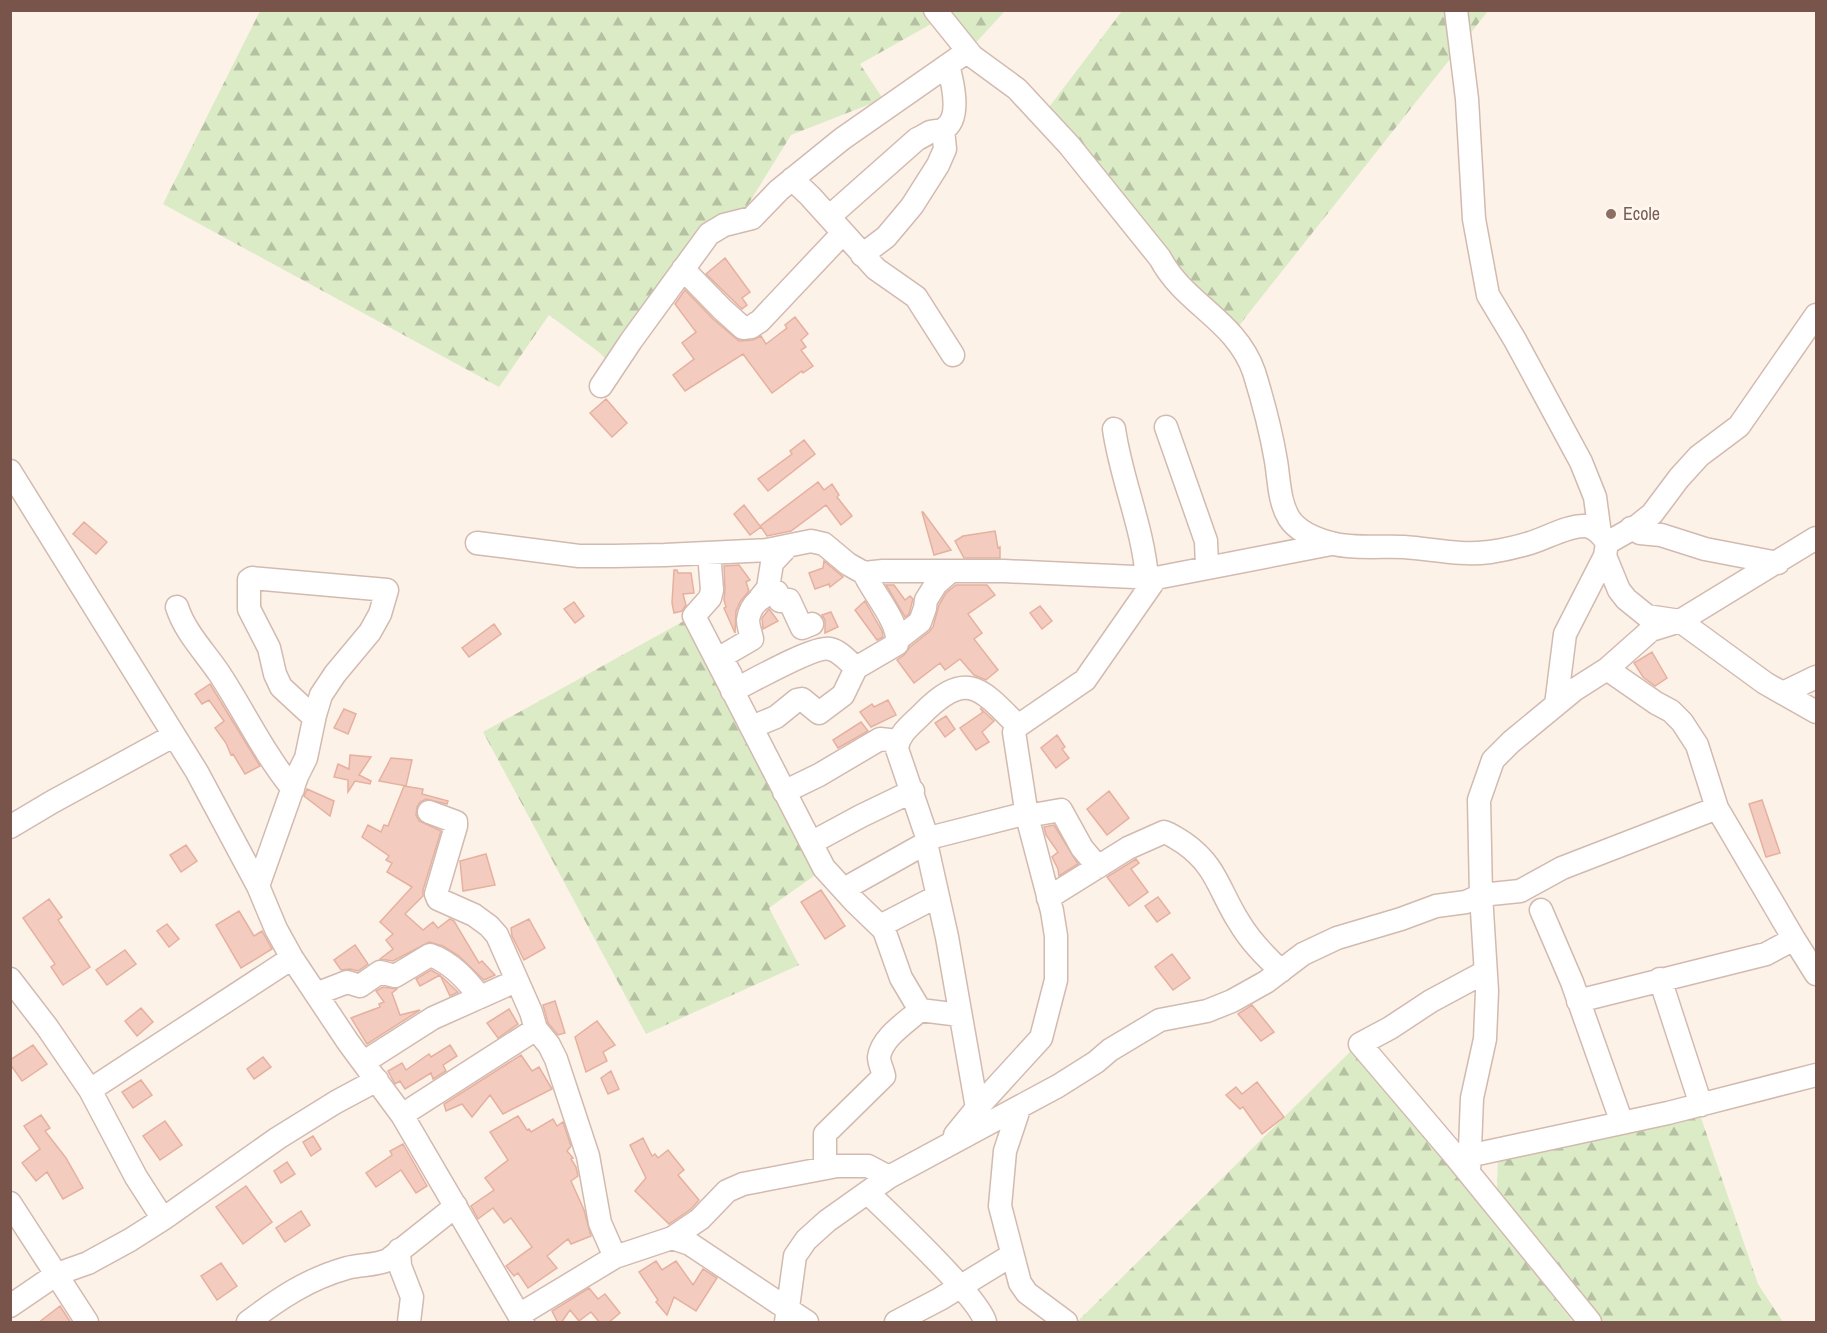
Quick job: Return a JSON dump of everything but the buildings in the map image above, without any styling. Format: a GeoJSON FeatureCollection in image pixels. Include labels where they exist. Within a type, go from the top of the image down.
{"type":"FeatureCollection","features":[{"type":"Feature","properties":{"kind":"street"},"geometry":{"type":"LineString","coordinates":[[935,10],[968,51],[1012,84],[1030,102],[1099,180],[1160,258],[1168,273],[1232,334],[1253,370],[1266,414],[1288,516],[1295,526],[1303,531],[1333,544]]}},
{"type":"Feature","properties":{"kind":"street"},"geometry":{"type":"LineString","coordinates":[[1456,10],[1467,99],[1474,219],[1488,296],[1515,340],[1581,462],[1595,497],[1612,577],[1626,599],[1647,616],[1680,621],[1736,663],[1816,712]]}},
{"type":"Feature","properties":{"kind":"street"},"geometry":{"type":"LineString","coordinates":[[601,386],[617,359],[709,234],[724,225],[752,218],[792,179],[842,140],[968,51]]}},
{"type":"Feature","properties":{"kind":"street"},"geometry":{"type":"LineString","coordinates":[[862,255],[886,237],[912,206],[938,165],[945,149],[944,130],[951,119],[955,93],[948,65]]}},
{"type":"Feature","properties":{"kind":"street"},"geometry":{"type":"LineString","coordinates":[[683,269],[743,328],[751,327],[760,321],[836,226],[917,139],[928,133],[944,130]]}},
{"type":"Feature","properties":{"kind":"street"},"geometry":{"type":"LineString","coordinates":[[792,179],[862,255],[889,279],[916,297],[953,355]]}},
{"type":"Feature","properties":{"kind":"street"},"geometry":{"type":"LineString","coordinates":[[1556,705],[1565,634],[1588,587],[1604,544],[1637,526],[1652,514],[1699,456],[1739,426],[1816,315]]}},
{"type":"Feature","properties":{"kind":"street"},"geometry":{"type":"LineString","coordinates":[[1166,427],[1206,541],[1207,567]]}},
{"type":"Feature","properties":{"kind":"street"},"geometry":{"type":"LineString","coordinates":[[947,1145],[977,1108],[1041,1038],[1056,980],[1056,936],[1027,814],[1014,732],[1018,726],[1085,680],[1151,578],[1117,452],[1114,429]]}},
{"type":"Feature","properties":{"kind":"street"},"geometry":{"type":"LineString","coordinates":[[10,471],[70,564],[197,772],[258,886],[276,929],[292,958],[348,1042],[402,1115],[521,1319],[615,1257],[672,1238],[700,1219],[727,1191],[743,1184],[825,1167],[868,1166],[889,1177]]}},
{"type":"Feature","properties":{"kind":"street"},"geometry":{"type":"LineString","coordinates":[[477,543],[579,556],[766,550],[811,541],[824,544],[848,564],[864,573],[1004,572],[1151,578],[1333,544],[1406,547],[1466,554],[1491,552],[1528,544],[1576,527],[1591,527],[1604,544]]}},
{"type":"Feature","properties":{"kind":"street"},"geometry":{"type":"LineString","coordinates":[[1631,528],[1640,533],[1661,535],[1705,549],[1778,563]]}},
{"type":"Feature","properties":{"kind":"street"},"geometry":{"type":"LineString","coordinates":[[1468,1164],[1472,1098],[1485,1039],[1487,991],[1481,895],[1479,800],[1493,760],[1556,705],[1607,669],[1651,630],[1680,621],[1816,538]]}},
{"type":"Feature","properties":{"kind":"street"},"geometry":{"type":"LineString","coordinates":[[732,691],[734,682],[721,657],[752,639],[748,621],[754,606],[768,588],[772,562],[788,546]]}},
{"type":"Feature","properties":{"kind":"street"},"geometry":{"type":"LineString","coordinates":[[709,553],[712,590],[710,598],[694,616],[824,868],[855,903],[884,930],[901,978],[921,1010]]}},
{"type":"Feature","properties":{"kind":"street"},"geometry":{"type":"LineString","coordinates":[[752,727],[776,717],[797,700],[802,699],[819,713],[843,695],[856,668],[890,650],[897,644],[898,639],[920,622],[926,600],[936,584],[951,572]]}},
{"type":"Feature","properties":{"kind":"street"},"geometry":{"type":"LineString","coordinates":[[864,573],[886,609],[898,639]]}},
{"type":"Feature","properties":{"kind":"street"},"geometry":{"type":"LineString","coordinates":[[258,886],[306,758],[321,695],[375,623],[387,590],[252,578],[249,580],[249,609],[269,648],[275,674],[281,687],[308,712],[315,715]]}},
{"type":"Feature","properties":{"kind":"street"},"geometry":{"type":"LineString","coordinates":[[760,598],[777,592],[780,601],[789,600],[802,628],[812,624]]}},
{"type":"Feature","properties":{"kind":"street"},"geometry":{"type":"LineString","coordinates":[[177,607],[186,627],[219,673],[278,771],[293,789]]}},
{"type":"Feature","properties":{"kind":"street"},"geometry":{"type":"LineString","coordinates":[[732,691],[824,648],[833,649],[856,668]]}},
{"type":"Feature","properties":{"kind":"street"},"geometry":{"type":"LineString","coordinates":[[1607,669],[1671,711],[1683,722],[1697,744],[1718,808],[1816,974]]}},
{"type":"Feature","properties":{"kind":"street"},"geometry":{"type":"LineString","coordinates":[[1783,693],[1816,677]]}},
{"type":"Feature","properties":{"kind":"street"},"geometry":{"type":"LineString","coordinates":[[977,1108],[947,937],[936,897],[927,842],[913,791],[897,749],[898,741],[904,731],[936,700],[952,690],[964,687],[988,695],[1018,726]]}},
{"type":"Feature","properties":{"kind":"street"},"geometry":{"type":"LineString","coordinates":[[10,827],[173,736]]}},
{"type":"Feature","properties":{"kind":"street"},"geometry":{"type":"LineString","coordinates":[[784,792],[819,775],[880,739],[898,741]]}},
{"type":"Feature","properties":{"kind":"street"},"geometry":{"type":"LineString","coordinates":[[811,843],[913,791]]}},
{"type":"Feature","properties":{"kind":"street"},"geometry":{"type":"LineString","coordinates":[[787,1316],[795,1256],[798,1249],[827,1221],[889,1177],[984,1125],[1019,1109],[1160,1020],[1215,1008],[1257,987],[1303,954],[1337,938],[1436,906],[1466,902],[1481,895],[1520,891],[1562,868],[1718,808]]}},
{"type":"Feature","properties":{"kind":"street"},"geometry":{"type":"LineString","coordinates":[[844,889],[933,837],[970,826],[1027,814],[1061,810],[1082,848],[1098,867]]}},
{"type":"Feature","properties":{"kind":"street"},"geometry":{"type":"LineString","coordinates":[[429,812],[456,822],[436,894],[438,899],[474,915],[497,935],[536,1029],[549,1045],[556,1059],[588,1156],[600,1223],[615,1257]]}},
{"type":"Feature","properties":{"kind":"street"},"geometry":{"type":"LineString","coordinates":[[1048,898],[1128,848],[1164,832],[1192,849],[1209,865],[1238,921],[1260,950],[1281,971]]}},
{"type":"Feature","properties":{"kind":"street"},"geometry":{"type":"LineString","coordinates":[[880,926],[936,897]]}},
{"type":"Feature","properties":{"kind":"street"},"geometry":{"type":"LineString","coordinates":[[1542,910],[1622,1123]]}},
{"type":"Feature","properties":{"kind":"street"},"geometry":{"type":"LineString","coordinates":[[1578,1001],[1766,954],[1794,939]]}},
{"type":"Feature","properties":{"kind":"street"},"geometry":{"type":"LineString","coordinates":[[316,994],[339,983],[346,982],[360,986],[380,972],[394,976],[430,955],[458,972],[480,997]]}},
{"type":"Feature","properties":{"kind":"street"},"geometry":{"type":"LineString","coordinates":[[90,1090],[292,958]]}},
{"type":"Feature","properties":{"kind":"street"},"geometry":{"type":"LineString","coordinates":[[1485,972],[1431,1001],[1390,1028],[1360,1044],[1468,1164],[1590,1323]]}},
{"type":"Feature","properties":{"kind":"street"},"geometry":{"type":"LineString","coordinates":[[1660,979],[1701,1104]]}},
{"type":"Feature","properties":{"kind":"street"},"geometry":{"type":"LineString","coordinates":[[11,980],[90,1090],[136,1177],[164,1219]]}},
{"type":"Feature","properties":{"kind":"street"},"geometry":{"type":"LineString","coordinates":[[364,1062],[433,1018],[516,981]]}},
{"type":"Feature","properties":{"kind":"street"},"geometry":{"type":"LineString","coordinates":[[825,1167],[825,1134],[884,1076],[880,1063],[882,1049],[889,1038],[921,1010],[960,1015]]}},
{"type":"Feature","properties":{"kind":"street"},"geometry":{"type":"LineString","coordinates":[[402,1115],[536,1029]]}},
{"type":"Feature","properties":{"kind":"street"},"geometry":{"type":"LineString","coordinates":[[1468,1164],[1816,1075]]}},
{"type":"Feature","properties":{"kind":"street"},"geometry":{"type":"LineString","coordinates":[[10,1306],[57,1274],[88,1263],[164,1219],[278,1138],[377,1080]]}},
{"type":"Feature","properties":{"kind":"street"},"geometry":{"type":"LineString","coordinates":[[1019,1109],[1005,1151],[1000,1206],[1020,1283],[1027,1293],[1065,1323]]}},
{"type":"Feature","properties":{"kind":"street"},"geometry":{"type":"LineString","coordinates":[[868,1193],[960,1286],[984,1316],[986,1323]]}},
{"type":"Feature","properties":{"kind":"street"},"geometry":{"type":"LineString","coordinates":[[10,1203],[87,1323]]}},
{"type":"Feature","properties":{"kind":"street"},"geometry":{"type":"LineString","coordinates":[[248,1323],[303,1284],[348,1268],[388,1260],[456,1206]]}},
{"type":"Feature","properties":{"kind":"street"},"geometry":{"type":"LineString","coordinates":[[672,1238],[690,1244],[787,1316],[807,1323]]}},
{"type":"Feature","properties":{"kind":"street"},"geometry":{"type":"LineString","coordinates":[[399,1250],[400,1266],[412,1297],[409,1323]]}},
{"type":"Feature","properties":{"kind":"street"},"geometry":{"type":"LineString","coordinates":[[896,1323],[1012,1255]]}},
{"type":"Feature","properties":{"kind":"green space"},"geometry":{"type":"Polygon","coordinates":[[[260,11],[1005,11],[970,49],[940,19],[860,64],[883,99],[791,135],[741,216],[608,362],[600,353],[549,315],[499,387],[163,204],[260,11]]]}},
{"type":"Feature","properties":{"kind":"green space"},"geometry":{"type":"Polygon","coordinates":[[[1122,11],[1488,11],[1237,328],[1191,295],[1043,115],[1122,11]]]}},
{"type":"Feature","properties":{"kind":"green space"},"geometry":{"type":"Polygon","coordinates":[[[691,617],[818,873],[769,908],[799,965],[646,1034],[483,732],[691,617]]]}},
{"type":"Feature","properties":{"kind":"green space"},"geometry":{"type":"Polygon","coordinates":[[[1357,1045],[1573,1322],[1077,1322],[1357,1045]]]}},
{"type":"Feature","properties":{"kind":"green space"},"geometry":{"type":"Polygon","coordinates":[[[1697,1106],[1758,1284],[1783,1322],[1594,1322],[1506,1213],[1497,1189],[1498,1154],[1697,1106]]]}},
{"type":"Feature","properties":{"kind":"place","name":"Ecole"},"geometry":{"type":"Point","coordinates":[1611,214]}}]}
